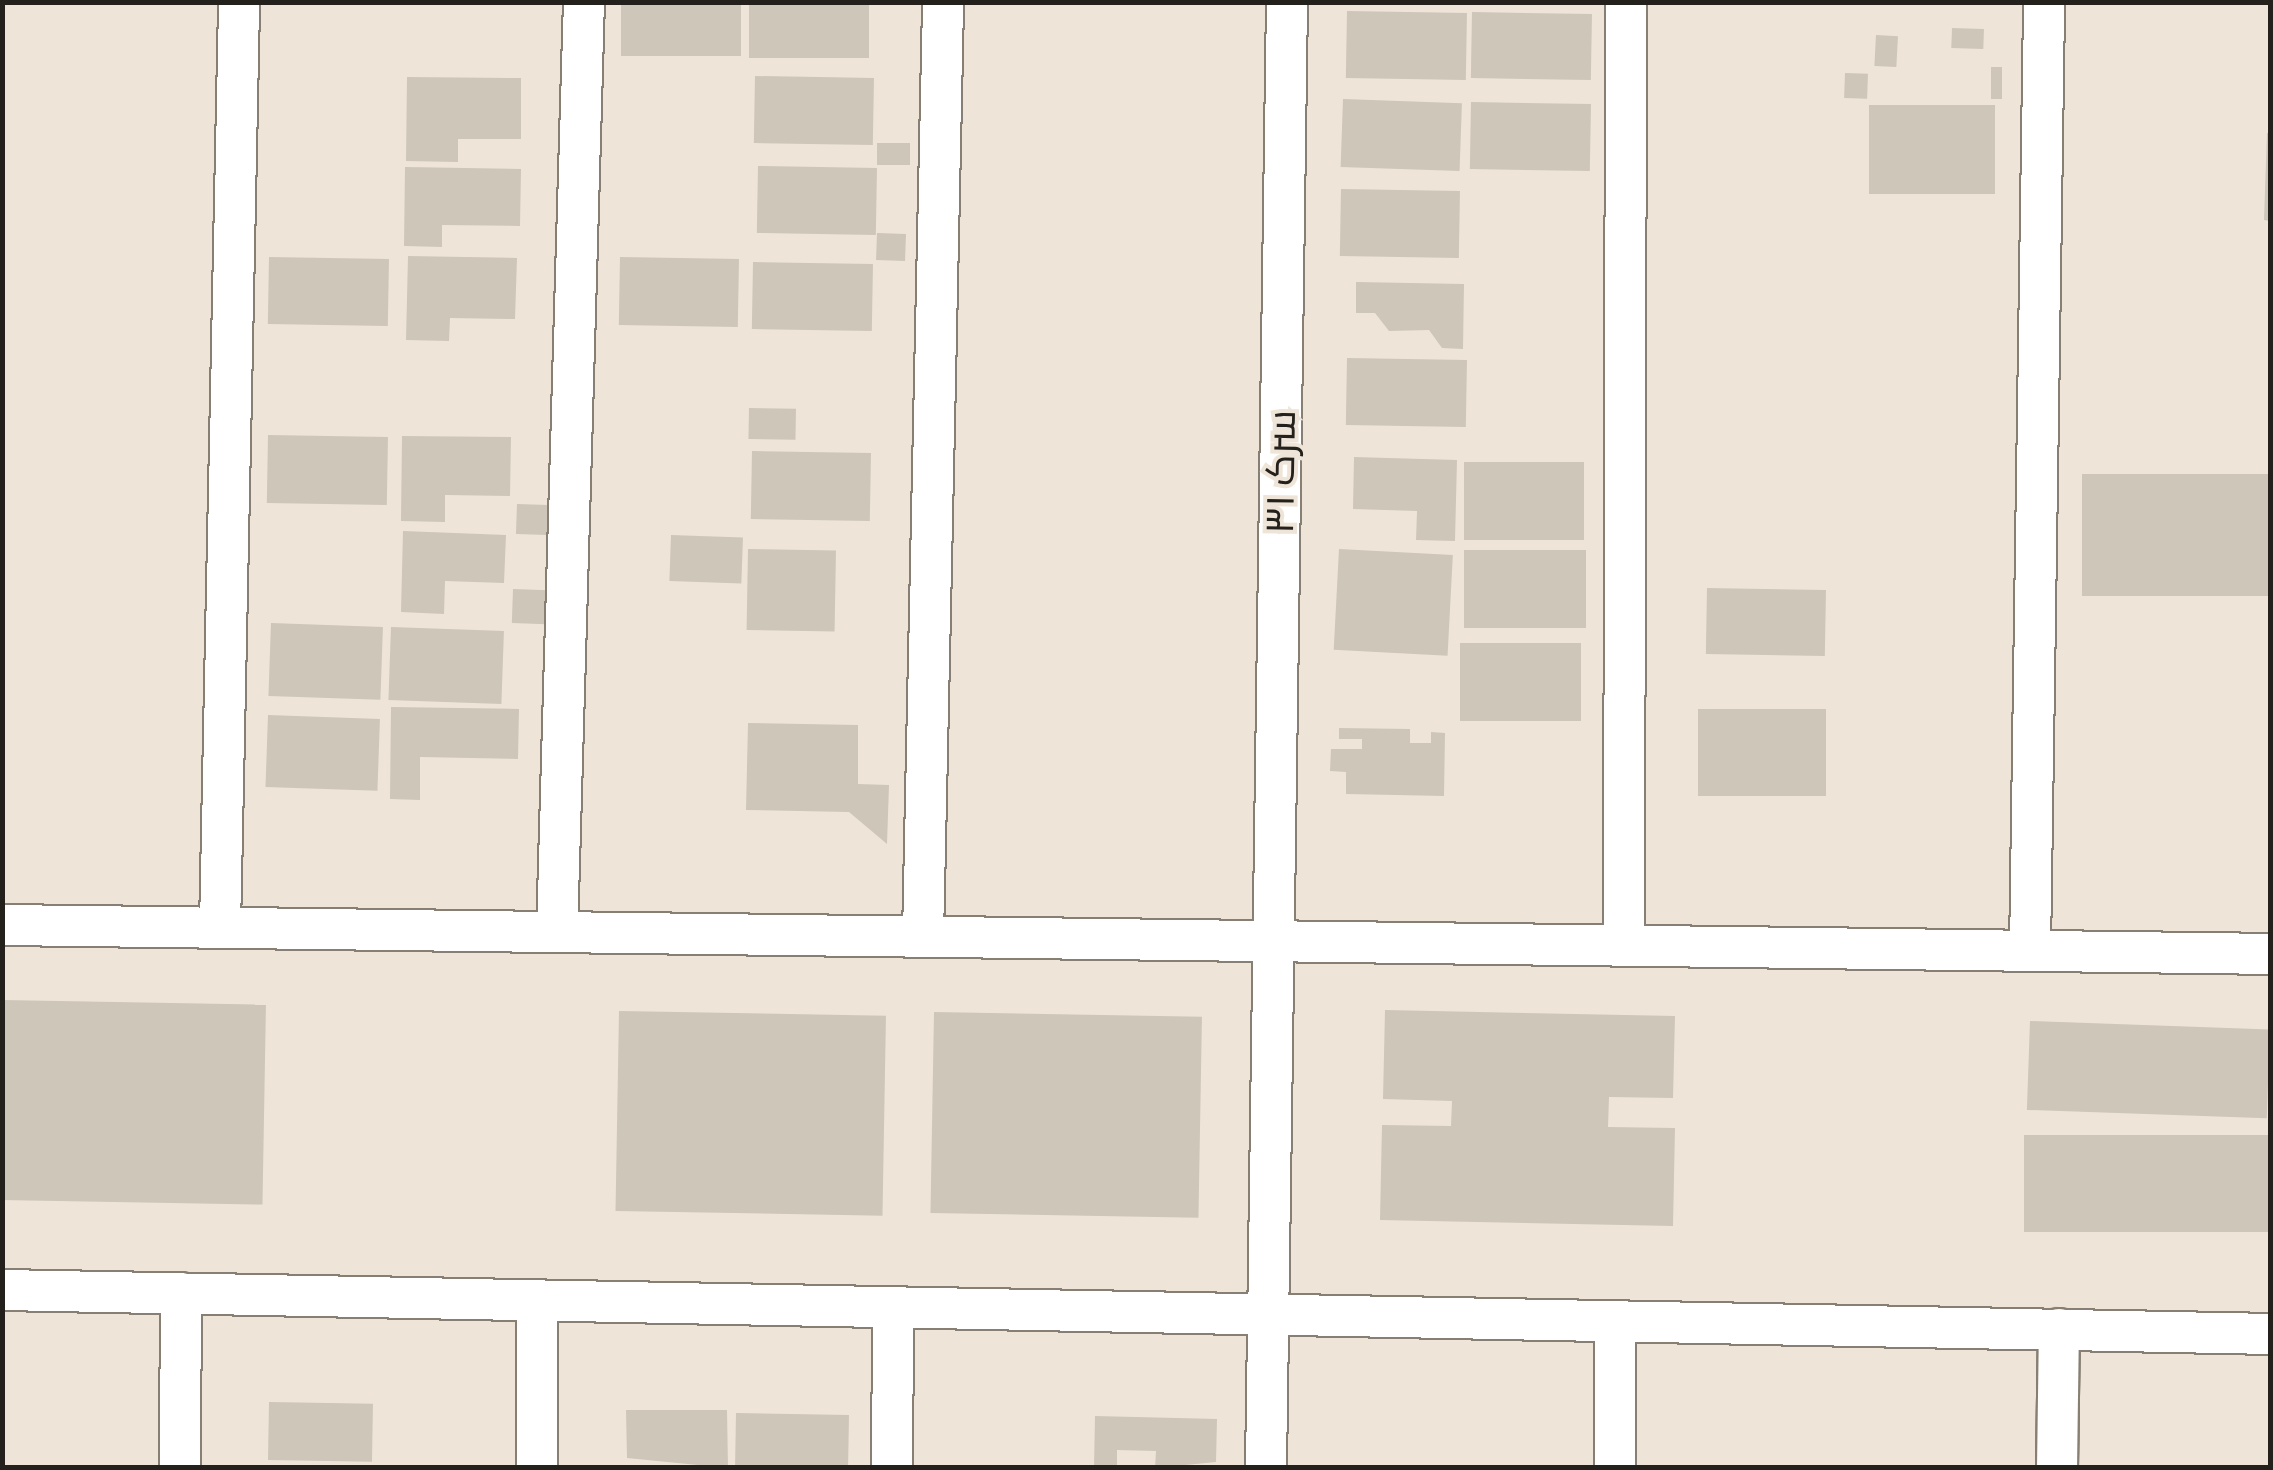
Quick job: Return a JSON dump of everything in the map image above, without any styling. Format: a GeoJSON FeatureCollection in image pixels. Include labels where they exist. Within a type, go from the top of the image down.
{"type":"FeatureCollection","features":[{"type":"Feature","properties":{"kind":"street"},"geometry":{"type":"LineString","coordinates":[[220,928],[238,2]]}},
{"type":"Feature","properties":{"kind":"street"},"geometry":{"type":"LineString","coordinates":[[557,932],[584,2]]}},
{"type":"Feature","properties":{"kind":"street"},"geometry":{"type":"LineString","coordinates":[[923,937],[943,2]]}},
{"type":"Feature","properties":{"kind":"street","name":"سرک ۳۱"},"geometry":{"type":"LineString","coordinates":[[1266,1468],[1288,2]]}},
{"type":"Feature","properties":{"kind":"street"},"geometry":{"type":"LineString","coordinates":[[1624,945],[1626,2]]}},
{"type":"Feature","properties":{"kind":"street"},"geometry":{"type":"LineString","coordinates":[[2030,951],[2044,2]]}},
{"type":"Feature","properties":{"kind":"street"},"geometry":{"type":"LineString","coordinates":[[2,925],[2270,954]]}},
{"type":"Feature","properties":{"kind":"street"},"geometry":{"type":"LineString","coordinates":[[2,1290],[2270,1334]]}},
{"type":"Feature","properties":{"kind":"street"},"geometry":{"type":"LineString","coordinates":[[180,1468],[181,1293]]}},
{"type":"Feature","properties":{"kind":"street"},"geometry":{"type":"LineString","coordinates":[[537,1300],[537,1468]]}},
{"type":"Feature","properties":{"kind":"street"},"geometry":{"type":"LineString","coordinates":[[892,1468],[893,1307]]}},
{"type":"Feature","properties":{"kind":"street"},"geometry":{"type":"LineString","coordinates":[[1615,1321],[1615,1468]]}},
{"type":"Feature","properties":{"kind":"street"},"geometry":{"type":"LineString","coordinates":[[2057,1468],[2059,1329]]}},
{"type":"Feature","properties":{"kind":"building"},"geometry":{"type":"Polygon","coordinates":[[[621,2],[741,2],[741,56],[621,56],[621,2]]]}},
{"type":"Feature","properties":{"kind":"building"},"geometry":{"type":"Polygon","coordinates":[[[749,2],[869,2],[869,58],[749,58],[749,2]]]}},
{"type":"Feature","properties":{"kind":"building"},"geometry":{"type":"Polygon","coordinates":[[[1347,11],[1467,13],[1466,80],[1346,78],[1347,11]]]}},
{"type":"Feature","properties":{"kind":"building"},"geometry":{"type":"Polygon","coordinates":[[[1472,12],[1592,14],[1591,80],[1471,78],[1472,12]]]}},
{"type":"Feature","properties":{"kind":"building"},"geometry":{"type":"Polygon","coordinates":[[[1952,28],[1984,29],[1983,49],[1951,48],[1952,28]]]}},
{"type":"Feature","properties":{"kind":"building"},"geometry":{"type":"Polygon","coordinates":[[[1876,35],[1898,36],[1896,67],[1874,66],[1876,35]]]}},
{"type":"Feature","properties":{"kind":"building"},"geometry":{"type":"Polygon","coordinates":[[[1991,67],[2002,67],[2002,99],[1991,99],[1991,67]]]}},
{"type":"Feature","properties":{"kind":"building"},"geometry":{"type":"Polygon","coordinates":[[[1845,73],[1868,74],[1867,99],[1844,98],[1845,73]]]}},
{"type":"Feature","properties":{"kind":"building"},"geometry":{"type":"Polygon","coordinates":[[[755,76],[874,78],[873,145],[754,143],[755,76]]]}},
{"type":"Feature","properties":{"kind":"building"},"geometry":{"type":"Polygon","coordinates":[[[407,77],[521,78],[521,139],[458,139],[458,162],[406,161],[407,77]]]}},
{"type":"Feature","properties":{"kind":"building"},"geometry":{"type":"Polygon","coordinates":[[[1343,99],[1462,103],[1460,171],[1341,167],[1343,99]]]}},
{"type":"Feature","properties":{"kind":"building"},"geometry":{"type":"Polygon","coordinates":[[[1471,102],[1591,104],[1590,171],[1470,169],[1471,102]]]}},
{"type":"Feature","properties":{"kind":"building"},"geometry":{"type":"Polygon","coordinates":[[[1869,105],[1995,105],[1995,194],[1869,194],[1869,105]]]}},
{"type":"Feature","properties":{"kind":"building"},"geometry":{"type":"Polygon","coordinates":[[[2270,133],[2270,221],[2264,220],[2270,133]]]}},
{"type":"Feature","properties":{"kind":"building"},"geometry":{"type":"Polygon","coordinates":[[[877,143],[910,143],[910,165],[877,165],[877,143]]]}},
{"type":"Feature","properties":{"kind":"building"},"geometry":{"type":"Polygon","coordinates":[[[758,166],[877,168],[876,235],[757,233],[758,166]]]}},
{"type":"Feature","properties":{"kind":"building"},"geometry":{"type":"Polygon","coordinates":[[[405,167],[521,169],[520,226],[442,225],[442,247],[404,246],[405,167]]]}},
{"type":"Feature","properties":{"kind":"building"},"geometry":{"type":"Polygon","coordinates":[[[1341,189],[1460,191],[1459,258],[1340,256],[1341,189]]]}},
{"type":"Feature","properties":{"kind":"building"},"geometry":{"type":"Polygon","coordinates":[[[877,233],[906,234],[905,261],[876,260],[877,233]]]}},
{"type":"Feature","properties":{"kind":"building"},"geometry":{"type":"Polygon","coordinates":[[[408,256],[517,258],[515,319],[450,318],[449,341],[406,340],[408,256]]]}},
{"type":"Feature","properties":{"kind":"building"},"geometry":{"type":"Polygon","coordinates":[[[269,257],[389,259],[388,326],[268,324],[269,257]]]}},
{"type":"Feature","properties":{"kind":"building"},"geometry":{"type":"Polygon","coordinates":[[[620,257],[739,259],[738,327],[619,325],[620,257]]]}},
{"type":"Feature","properties":{"kind":"building"},"geometry":{"type":"Polygon","coordinates":[[[753,262],[873,264],[872,331],[752,329],[753,262]]]}},
{"type":"Feature","properties":{"kind":"building"},"geometry":{"type":"Polygon","coordinates":[[[1356,282],[1464,284],[1463,349],[1442,348],[1429,330],[1389,331],[1375,313],[1356,313],[1356,282]]]}},
{"type":"Feature","properties":{"kind":"building"},"geometry":{"type":"Polygon","coordinates":[[[1347,358],[1467,360],[1466,427],[1346,425],[1347,358]]]}},
{"type":"Feature","properties":{"kind":"building"},"geometry":{"type":"Polygon","coordinates":[[[749,408],[796,409],[795,440],[748,439],[749,408]]]}},
{"type":"Feature","properties":{"kind":"building"},"geometry":{"type":"Polygon","coordinates":[[[268,435],[388,437],[387,505],[267,503],[268,435]]]}},
{"type":"Feature","properties":{"kind":"building"},"geometry":{"type":"Polygon","coordinates":[[[402,436],[511,437],[510,496],[445,495],[445,522],[401,521],[402,436]]]}},
{"type":"Feature","properties":{"kind":"building"},"geometry":{"type":"Polygon","coordinates":[[[752,451],[871,453],[870,521],[751,519],[752,451]]]}},
{"type":"Feature","properties":{"kind":"building"},"geometry":{"type":"Polygon","coordinates":[[[1354,457],[1457,460],[1455,541],[1416,540],[1417,511],[1353,509],[1354,457]]]}},
{"type":"Feature","properties":{"kind":"building"},"geometry":{"type":"Polygon","coordinates":[[[1464,462],[1584,462],[1584,540],[1464,540],[1464,462]]]}},
{"type":"Feature","properties":{"kind":"building"},"geometry":{"type":"Polygon","coordinates":[[[2082,474],[2270,474],[2270,596],[2082,596],[2082,474]]]}},
{"type":"Feature","properties":{"kind":"building"},"geometry":{"type":"Polygon","coordinates":[[[517,504],[548,505],[547,535],[516,534],[517,504]]]}},
{"type":"Feature","properties":{"kind":"building"},"geometry":{"type":"Polygon","coordinates":[[[403,531],[506,535],[504,583],[445,581],[444,614],[401,612],[403,531]]]}},
{"type":"Feature","properties":{"kind":"building"},"geometry":{"type":"Polygon","coordinates":[[[671,535],[743,538],[741,583],[669,581],[671,535]]]}},
{"type":"Feature","properties":{"kind":"building"},"geometry":{"type":"Polygon","coordinates":[[[748,549],[836,551],[835,632],[747,630],[748,549]]]}},
{"type":"Feature","properties":{"kind":"building"},"geometry":{"type":"Polygon","coordinates":[[[1339,549],[1453,555],[1448,656],[1334,650],[1339,549]]]}},
{"type":"Feature","properties":{"kind":"building"},"geometry":{"type":"Polygon","coordinates":[[[1464,550],[1586,550],[1586,628],[1464,628],[1464,550]]]}},
{"type":"Feature","properties":{"kind":"building"},"geometry":{"type":"Polygon","coordinates":[[[1707,588],[1826,590],[1825,656],[1706,654],[1707,588]]]}},
{"type":"Feature","properties":{"kind":"building"},"geometry":{"type":"Polygon","coordinates":[[[513,589],[548,590],[547,624],[512,623],[513,589]]]}},
{"type":"Feature","properties":{"kind":"building"},"geometry":{"type":"Polygon","coordinates":[[[271,623],[383,627],[380,700],[268,696],[271,623]]]}},
{"type":"Feature","properties":{"kind":"building"},"geometry":{"type":"Polygon","coordinates":[[[391,627],[504,631],[501,704],[388,700],[391,627]]]}},
{"type":"Feature","properties":{"kind":"building"},"geometry":{"type":"Polygon","coordinates":[[[1460,643],[1581,643],[1581,721],[1460,721],[1460,643]]]}},
{"type":"Feature","properties":{"kind":"building"},"geometry":{"type":"Polygon","coordinates":[[[391,707],[519,709],[518,759],[420,757],[420,800],[390,799],[391,707]]]}},
{"type":"Feature","properties":{"kind":"building"},"geometry":{"type":"Polygon","coordinates":[[[1698,709],[1826,709],[1826,796],[1698,796],[1698,709]]]}},
{"type":"Feature","properties":{"kind":"building"},"geometry":{"type":"Polygon","coordinates":[[[268,715],[380,719],[377,791],[265,787],[268,715]]]}},
{"type":"Feature","properties":{"kind":"building"},"geometry":{"type":"Polygon","coordinates":[[[748,723],[858,725],[858,784],[889,785],[887,844],[849,812],[746,810],[748,723]]]}},
{"type":"Feature","properties":{"kind":"building"},"geometry":{"type":"Polygon","coordinates":[[[1339,728],[1410,729],[1410,743],[1431,743],[1431,732],[1445,733],[1444,796],[1346,794],[1346,772],[1330,771],[1331,749],[1362,749],[1362,739],[1339,739],[1339,728]]]}},
{"type":"Feature","properties":{"kind":"building"},"geometry":{"type":"Polygon","coordinates":[[[2,1000],[266,1005],[262,1205],[2,1200],[2,1000]]]}},
{"type":"Feature","properties":{"kind":"building"},"geometry":{"type":"Polygon","coordinates":[[[1385,1010],[1675,1016],[1673,1098],[1609,1097],[1608,1127],[1675,1128],[1673,1226],[1380,1220],[1382,1125],[1451,1126],[1452,1101],[1383,1099],[1385,1010]]]}},
{"type":"Feature","properties":{"kind":"building"},"geometry":{"type":"Polygon","coordinates":[[[619,1011],[886,1016],[882,1216],[616,1211],[619,1011]]]}},
{"type":"Feature","properties":{"kind":"building"},"geometry":{"type":"Polygon","coordinates":[[[934,1012],[1202,1017],[1198,1218],[930,1213],[934,1012]]]}},
{"type":"Feature","properties":{"kind":"building"},"geometry":{"type":"Polygon","coordinates":[[[2030,1021],[2270,1029],[2267,1118],[2027,1110],[2030,1021]]]}},
{"type":"Feature","properties":{"kind":"building"},"geometry":{"type":"Polygon","coordinates":[[[2024,1135],[2270,1135],[2270,1232],[2024,1232],[2024,1135]]]}},
{"type":"Feature","properties":{"kind":"building"},"geometry":{"type":"Polygon","coordinates":[[[269,1402],[373,1404],[372,1462],[268,1460],[269,1402]]]}},
{"type":"Feature","properties":{"kind":"building"},"geometry":{"type":"Polygon","coordinates":[[[626,1410],[727,1410],[728,1468],[627,1458],[626,1410]]]}},
{"type":"Feature","properties":{"kind":"building"},"geometry":{"type":"Polygon","coordinates":[[[736,1413],[849,1415],[848,1468],[735,1468],[736,1413]]]}},
{"type":"Feature","properties":{"kind":"building"},"geometry":{"type":"Polygon","coordinates":[[[1095,1416],[1217,1419],[1216,1462],[1155,1468],[1156,1451],[1117,1450],[1117,1468],[1094,1468],[1095,1416]]]}}]}
